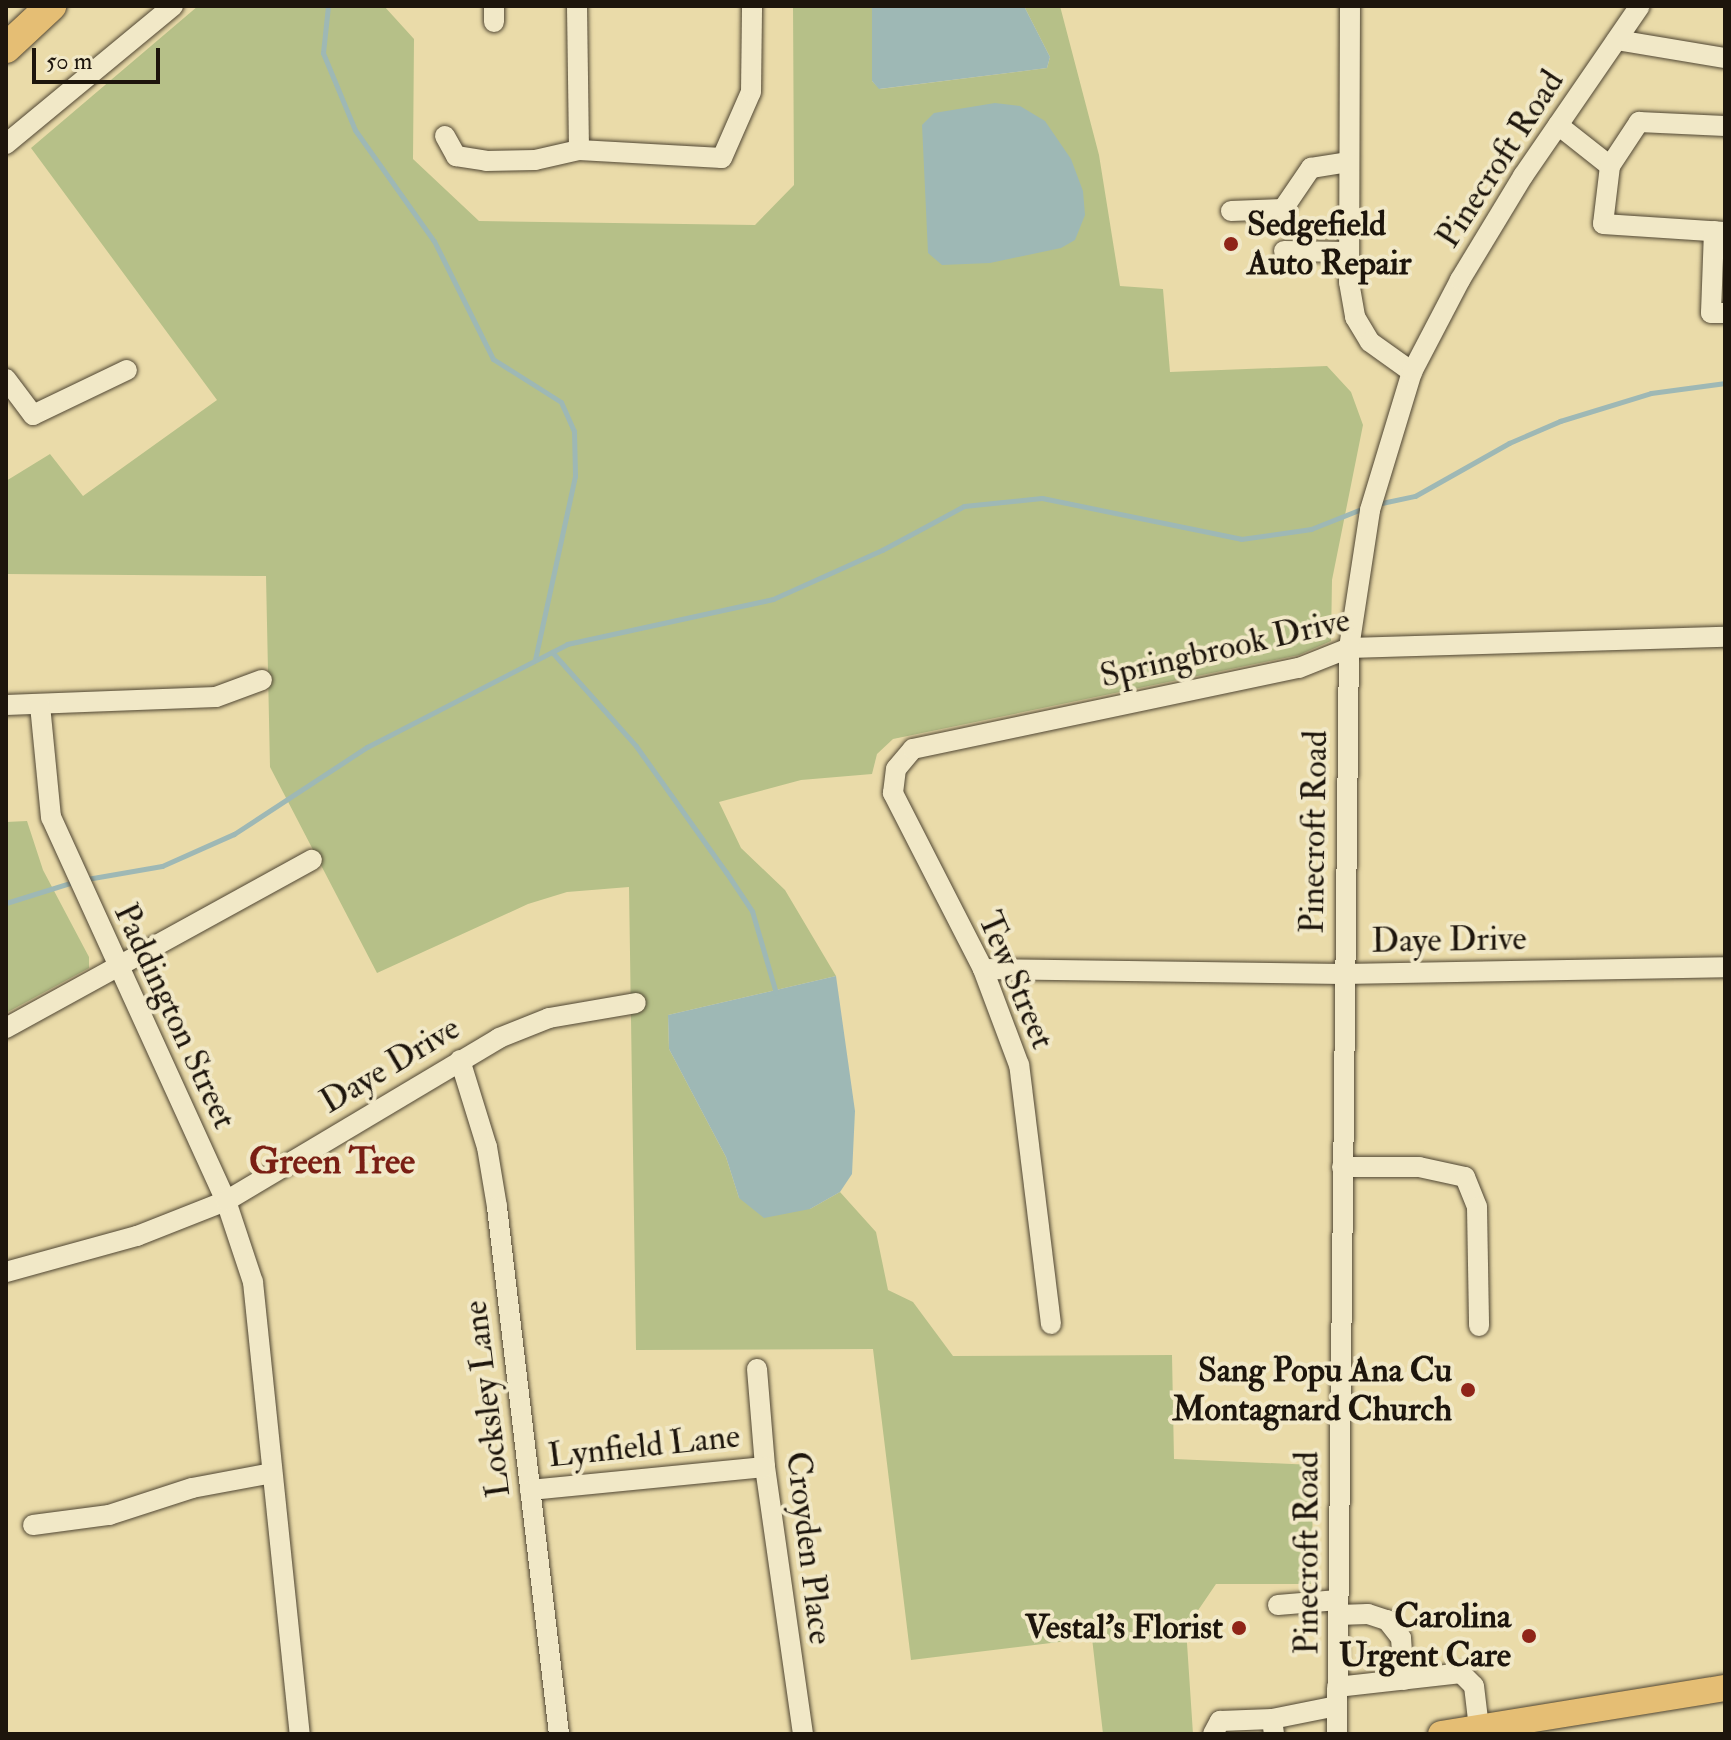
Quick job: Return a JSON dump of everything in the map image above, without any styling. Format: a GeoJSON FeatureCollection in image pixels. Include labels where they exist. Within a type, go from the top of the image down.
{"type":"FeatureCollection","features":[{"type":"Feature","properties":{"kind":"highway"},"geometry":{"type":"LineString","coordinates":[[6,48],[51,6]]}},
{"type":"Feature","properties":{"kind":"main road"},"geometry":{"type":"LineString","coordinates":[[1441,1734],[1725,1688]]}},
{"type":"Feature","properties":{"kind":"street"},"geometry":{"type":"LineString","coordinates":[[6,144],[173,6]]}},
{"type":"Feature","properties":{"kind":"street"},"geometry":{"type":"LineString","coordinates":[[577,6],[579,150]]}},
{"type":"Feature","properties":{"kind":"street"},"geometry":{"type":"LineString","coordinates":[[445,136],[456,156],[486,161],[535,160],[579,150],[722,158],[751,92],[752,6]]}},
{"type":"Feature","properties":{"kind":"street"},"geometry":{"type":"LineString","coordinates":[[1350,6],[1349,252],[1355,317],[1370,342],[1412,372]]}},
{"type":"Feature","properties":{"kind":"street","name":"Pinecroft Road"},"geometry":{"type":"LineString","coordinates":[[1337,1734],[1349,648],[1371,505],[1412,372],[1460,280],[1558,125],[1640,6]]}},
{"type":"Feature","properties":{"kind":"street"},"geometry":{"type":"LineString","coordinates":[[1617,40],[1725,58]]}},
{"type":"Feature","properties":{"kind":"street"},"geometry":{"type":"LineString","coordinates":[[1725,126],[1639,122],[1610,166],[1603,224],[1720,232],[1711,313],[1725,313]]}},
{"type":"Feature","properties":{"kind":"street"},"geometry":{"type":"LineString","coordinates":[[1558,125],[1610,166]]}},
{"type":"Feature","properties":{"kind":"street"},"geometry":{"type":"LineString","coordinates":[[1231,211],[1283,209],[1311,168],[1348,162]]}},
{"type":"Feature","properties":{"kind":"street"},"geometry":{"type":"LineString","coordinates":[[1284,251],[1349,252]]}},
{"type":"Feature","properties":{"kind":"street"},"geometry":{"type":"LineString","coordinates":[[6,379],[33,415],[127,370]]}},
{"type":"Feature","properties":{"kind":"street","name":"Springbrook Drive"},"geometry":{"type":"LineString","coordinates":[[896,769],[913,749],[1299,668],[1349,648],[1725,637]]}},
{"type":"Feature","properties":{"kind":"street"},"geometry":{"type":"LineString","coordinates":[[6,705],[216,697],[262,680]]}},
{"type":"Feature","properties":{"kind":"street","name":"Paddington Street"},"geometry":{"type":"LineString","coordinates":[[40,705],[51,817],[117,970],[226,1201],[253,1282],[300,1734]]}},
{"type":"Feature","properties":{"kind":"street","name":"Tew Street"},"geometry":{"type":"LineString","coordinates":[[896,769],[893,793],[983,969],[1019,1065],[1051,1324]]}},
{"type":"Feature","properties":{"kind":"street"},"geometry":{"type":"LineString","coordinates":[[6,1028],[117,970],[312,860]]}},
{"type":"Feature","properties":{"kind":"street","name":"Daye Drive"},"geometry":{"type":"LineString","coordinates":[[983,969],[1343,974],[1725,967]]}},
{"type":"Feature","properties":{"kind":"street","name":"Daye Drive"},"geometry":{"type":"LineString","coordinates":[[6,1272],[137,1236],[226,1201],[460,1060],[549,1018],[636,1003]]}},
{"type":"Feature","properties":{"kind":"street","name":"Locksley Lane"},"geometry":{"type":"LineString","coordinates":[[460,1060],[487,1147],[494,1192],[559,1734]]}},
{"type":"Feature","properties":{"kind":"street"},"geometry":{"type":"LineString","coordinates":[[1342,1167],[1448,1169],[1465,1177],[1473,1188],[1479,1326]]}},
{"type":"Feature","properties":{"kind":"street","name":"Croyden Place"},"geometry":{"type":"LineString","coordinates":[[757,1369],[765,1467],[803,1734]]}},
{"type":"Feature","properties":{"kind":"street","name":"Lynfield Lane"},"geometry":{"type":"LineString","coordinates":[[530,1490],[765,1467]]}},
{"type":"Feature","properties":{"kind":"street"},"geometry":{"type":"LineString","coordinates":[[33,1525],[109,1515],[192,1488],[272,1473]]}},
{"type":"Feature","properties":{"kind":"street"},"geometry":{"type":"LineString","coordinates":[[1278,1605],[1338,1608],[1387,1620],[1401,1638],[1404,1680]]}},
{"type":"Feature","properties":{"kind":"street"},"geometry":{"type":"LineString","coordinates":[[1213,1734],[1220,1721],[1273,1726],[1337,1696],[1404,1680],[1469,1676],[1479,1728]]}},
{"type":"Feature","properties":{"kind":"green space"},"geometry":{"type":"Polygon","coordinates":[[[198,6],[384,6],[414,39],[413,159],[479,221],[755,225],[794,185],[793,6],[872,6],[872,81],[880,89],[1047,68],[1050,57],[1024,6],[1060,6],[1099,155],[1120,286],[1163,289],[1170,372],[1327,366],[1351,392],[1363,425],[1332,580],[1331,641],[1299,655],[893,739],[877,754],[872,774],[801,780],[719,802],[741,848],[785,890],[836,976],[668,1015],[669,1049],[726,1157],[739,1198],[810,1209],[840,1192],[876,1232],[888,1290],[913,1302],[953,1356],[1172,1355],[1174,1459],[1314,1465],[1311,1584],[1216,1584],[1186,1628],[1193,1734],[1103,1734],[1092,1638],[911,1660],[873,1349],[636,1350],[629,887],[567,892],[528,904],[377,973],[270,767],[266,576],[6,574],[6,481],[50,454],[83,496],[217,400],[31,148],[198,6]]]}},
{"type":"Feature","properties":{"kind":"green space"},"geometry":{"type":"Polygon","coordinates":[[[27,821],[43,870],[89,957],[89,968],[6,1013],[6,822],[27,821]]]}},
{"type":"Feature","properties":{"kind":"water"},"geometry":{"type":"Polygon","coordinates":[[[872,6],[1024,6],[1050,57],[1047,68],[879,89],[872,81],[872,6]]]}},
{"type":"Feature","properties":{"kind":"water"},"geometry":{"type":"Polygon","coordinates":[[[995,103],[1020,106],[1045,121],[1071,159],[1083,191],[1085,215],[1075,240],[1061,248],[990,263],[942,265],[928,253],[922,125],[934,113],[995,103]]]}},
{"type":"Feature","properties":{"kind":"water"},"geometry":{"type":"Polygon","coordinates":[[[836,976],[855,1111],[852,1174],[840,1192],[810,1209],[764,1218],[739,1198],[726,1157],[669,1049],[668,1015],[836,976]]]}},
{"type":"Feature","properties":{"kind":"waterway"},"geometry":{"type":"LineString","coordinates":[[328,6],[323,53],[355,130],[434,241],[493,359],[561,402],[574,431],[575,476],[535,659]]}},
{"type":"Feature","properties":{"kind":"waterway"},"geometry":{"type":"LineString","coordinates":[[1377,504],[1415,496],[1509,443],[1560,421],[1651,393],[1725,383]]}},
{"type":"Feature","properties":{"kind":"waterway"},"geometry":{"type":"LineString","coordinates":[[87,879],[162,866],[234,834],[367,747],[567,644],[773,599],[882,550],[964,506],[1042,498],[1241,539],[1311,529],[1364,508]]}},
{"type":"Feature","properties":{"kind":"waterway"},"geometry":{"type":"LineString","coordinates":[[552,652],[636,746],[752,911],[776,993]]}},
{"type":"Feature","properties":{"kind":"waterway"},"geometry":{"type":"LineString","coordinates":[[6,903],[73,882]]}},
{"type":"Feature","properties":{"kind":"place","name":"Sedgefield Auto Repair"},"geometry":{"type":"Point","coordinates":[1231,244]}},
{"type":"Feature","properties":{"kind":"place","name":"Sang Popu Ana Cu Montagnard Church"},"geometry":{"type":"Point","coordinates":[1468,1390]}},
{"type":"Feature","properties":{"kind":"place","name":"Vestal's Florist"},"geometry":{"type":"Point","coordinates":[1239,1628]}},
{"type":"Feature","properties":{"kind":"place","name":"Carolina Urgent Care"},"geometry":{"type":"Point","coordinates":[1529,1636]}},
{"type":"Feature","properties":{"kind":"district","name":"Green Tree"},"geometry":{"type":"Point","coordinates":[332,1162]}}]}
